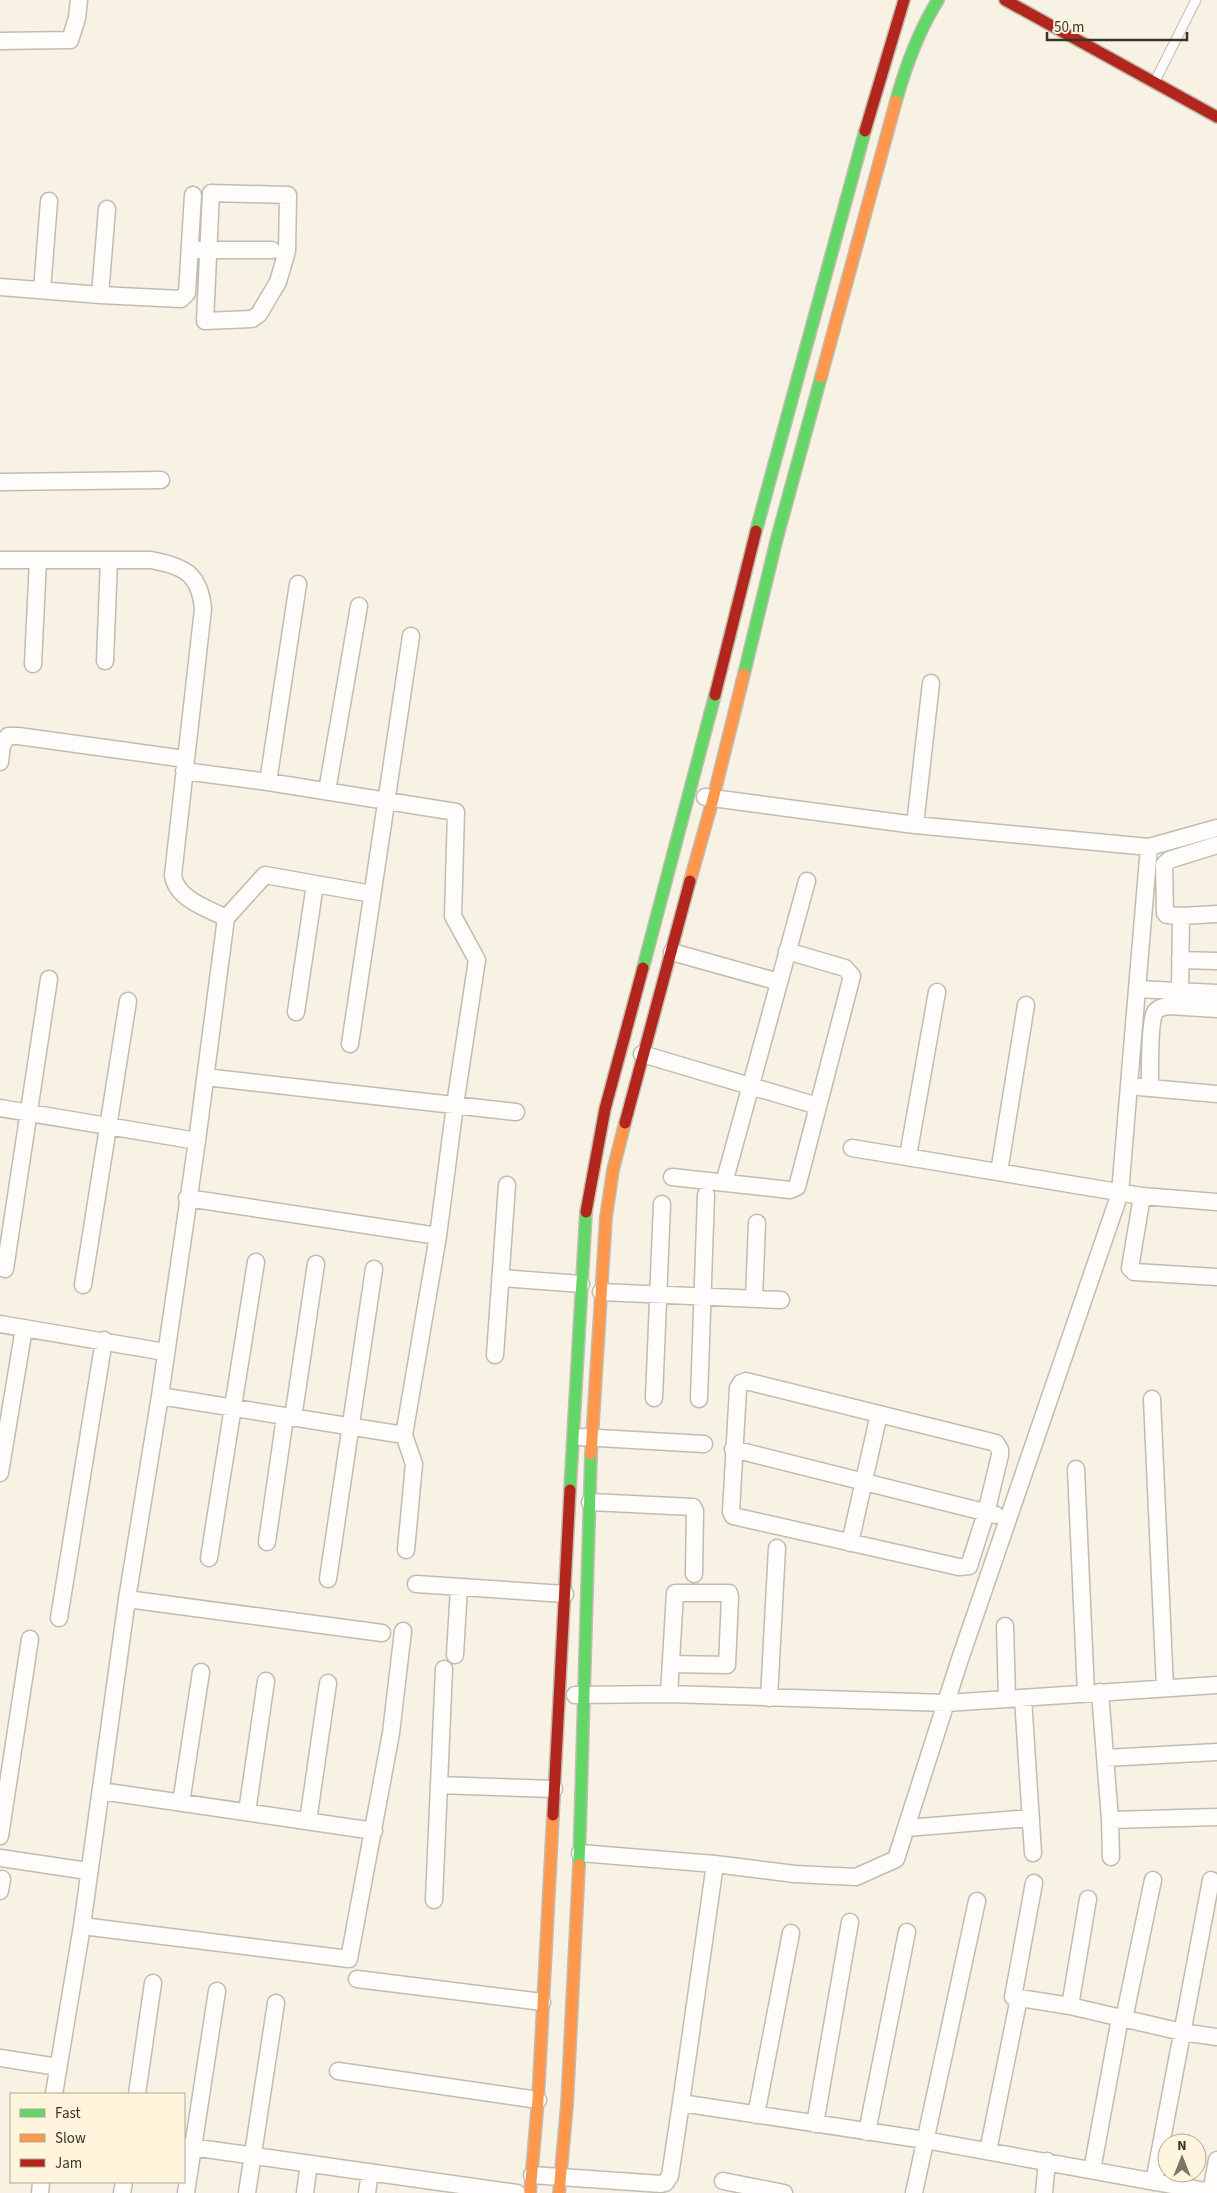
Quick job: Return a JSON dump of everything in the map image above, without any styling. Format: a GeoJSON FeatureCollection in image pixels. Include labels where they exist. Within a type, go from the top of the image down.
{"type":"FeatureCollection","features":[{"type":"Feature","properties":{"kind":"street"},"geometry":{"type":"LineString","coordinates":[[0,41],[70,40],[77,18],[79,0]]}},
{"type":"Feature","properties":{"kind":"street"},"geometry":{"type":"LineString","coordinates":[[530,2193],[538,2100],[587,1199],[605,1109],[690,794],[764,501],[855,163],[904,0]]}},
{"type":"Feature","properties":{"kind":"street"},"geometry":{"type":"LineString","coordinates":[[560,2186],[567,2105],[580,1853],[591,1438],[606,1216],[613,1170],[642,1054],[672,952],[713,799],[777,538],[905,69],[922,25],[938,0]]}},
{"type":"Feature","properties":{"kind":"street"},"geometry":{"type":"LineString","coordinates":[[1005,0],[1217,117]]}},
{"type":"Feature","properties":{"kind":"street"},"geometry":{"type":"LineString","coordinates":[[212,193],[288,195],[287,251],[278,282],[259,314],[252,319],[205,321],[209,250],[212,193]]}},
{"type":"Feature","properties":{"kind":"street"},"geometry":{"type":"LineString","coordinates":[[0,287],[181,299],[187,293],[193,195]]}},
{"type":"Feature","properties":{"kind":"street"},"geometry":{"type":"LineString","coordinates":[[42,290],[48,200]]}},
{"type":"Feature","properties":{"kind":"street"},"geometry":{"type":"LineString","coordinates":[[100,295],[106,209]]}},
{"type":"Feature","properties":{"kind":"street"},"geometry":{"type":"LineString","coordinates":[[190,250],[272,250]]}},
{"type":"Feature","properties":{"kind":"street"},"geometry":{"type":"LineString","coordinates":[[0,482],[161,480]]}},
{"type":"Feature","properties":{"kind":"street"},"geometry":{"type":"LineString","coordinates":[[0,560],[151,560],[165,562],[187,572],[197,583],[202,593],[203,609],[173,875],[174,884],[183,895],[226,918]]}},
{"type":"Feature","properties":{"kind":"street"},"geometry":{"type":"LineString","coordinates":[[33,664],[38,560]]}},
{"type":"Feature","properties":{"kind":"street"},"geometry":{"type":"LineString","coordinates":[[105,661],[109,560]]}},
{"type":"Feature","properties":{"kind":"street"},"geometry":{"type":"LineString","coordinates":[[268,782],[298,584]]}},
{"type":"Feature","properties":{"kind":"street"},"geometry":{"type":"LineString","coordinates":[[327,792],[359,606]]}},
{"type":"Feature","properties":{"kind":"street"},"geometry":{"type":"LineString","coordinates":[[350,1044],[411,636]]}},
{"type":"Feature","properties":{"kind":"street"},"geometry":{"type":"LineString","coordinates":[[915,826],[931,683]]}},
{"type":"Feature","properties":{"kind":"street"},"geometry":{"type":"LineString","coordinates":[[0,762],[2,745],[8,736],[18,736],[185,765],[268,782],[456,812],[453,916],[477,960],[438,1236],[404,1435],[414,1464],[406,1550]]}},
{"type":"Feature","properties":{"kind":"street"},"geometry":{"type":"LineString","coordinates":[[690,794],[713,799],[915,826],[1148,847],[1217,828]]}},
{"type":"Feature","properties":{"kind":"street"},"geometry":{"type":"LineString","coordinates":[[1217,846],[1169,860],[1164,865],[1165,913],[1167,915],[1217,914]]}},
{"type":"Feature","properties":{"kind":"street"},"geometry":{"type":"LineString","coordinates":[[580,1853],[715,1864],[795,1874],[856,1877],[896,1859],[946,1703],[1120,1193],[1148,847]]}},
{"type":"Feature","properties":{"kind":"street"},"geometry":{"type":"LineString","coordinates":[[54,2093],[82,1926],[88,1871],[127,1599],[160,1396],[197,1141],[226,918],[266,875],[372,894]]}},
{"type":"Feature","properties":{"kind":"street"},"geometry":{"type":"LineString","coordinates":[[724,1183],[807,881]]}},
{"type":"Feature","properties":{"kind":"street"},"geometry":{"type":"LineString","coordinates":[[296,1012],[315,884]]}},
{"type":"Feature","properties":{"kind":"street"},"geometry":{"type":"LineString","coordinates":[[1180,991],[1181,916]]}},
{"type":"Feature","properties":{"kind":"street"},"geometry":{"type":"LineString","coordinates":[[672,1177],[790,1190],[795,1189],[798,1184],[852,976],[845,968],[788,951]]}},
{"type":"Feature","properties":{"kind":"street"},"geometry":{"type":"LineString","coordinates":[[672,952],[779,982]]}},
{"type":"Feature","properties":{"kind":"street"},"geometry":{"type":"LineString","coordinates":[[1180,960],[1217,962]]}},
{"type":"Feature","properties":{"kind":"street"},"geometry":{"type":"LineString","coordinates":[[5,1269],[49,979]]}},
{"type":"Feature","properties":{"kind":"street"},"geometry":{"type":"LineString","coordinates":[[1137,989],[1217,992]]}},
{"type":"Feature","properties":{"kind":"street"},"geometry":{"type":"LineString","coordinates":[[908,1156],[937,992]]}},
{"type":"Feature","properties":{"kind":"street"},"geometry":{"type":"LineString","coordinates":[[82,1285],[128,1001]]}},
{"type":"Feature","properties":{"kind":"street"},"geometry":{"type":"LineString","coordinates":[[999,1172],[1026,1005]]}},
{"type":"Feature","properties":{"kind":"street"},"geometry":{"type":"LineString","coordinates":[[1150,1088],[1152,1022],[1156,1010],[1169,1006],[1217,1009]]}},
{"type":"Feature","properties":{"kind":"street"},"geometry":{"type":"LineString","coordinates":[[642,1054],[818,1106]]}},
{"type":"Feature","properties":{"kind":"street"},"geometry":{"type":"LineString","coordinates":[[205,1077],[516,1112]]}},
{"type":"Feature","properties":{"kind":"street"},"geometry":{"type":"LineString","coordinates":[[1129,1086],[1217,1094]]}},
{"type":"Feature","properties":{"kind":"street"},"geometry":{"type":"LineString","coordinates":[[0,1108],[197,1141]]}},
{"type":"Feature","properties":{"kind":"street"},"geometry":{"type":"LineString","coordinates":[[852,1148],[1120,1193],[1217,1202]]}},
{"type":"Feature","properties":{"kind":"street"},"geometry":{"type":"LineString","coordinates":[[495,1355],[507,1185]]}},
{"type":"Feature","properties":{"kind":"street"},"geometry":{"type":"LineString","coordinates":[[699,1399],[706,1195]]}},
{"type":"Feature","properties":{"kind":"street"},"geometry":{"type":"LineString","coordinates":[[1142,1196],[1130,1268],[1134,1272],[1217,1277]]}},
{"type":"Feature","properties":{"kind":"street"},"geometry":{"type":"LineString","coordinates":[[188,1198],[438,1236]]}},
{"type":"Feature","properties":{"kind":"street"},"geometry":{"type":"LineString","coordinates":[[654,1398],[662,1204]]}},
{"type":"Feature","properties":{"kind":"street"},"geometry":{"type":"LineString","coordinates":[[754,1299],[757,1223]]}},
{"type":"Feature","properties":{"kind":"street"},"geometry":{"type":"LineString","coordinates":[[209,1558],[231,1409],[256,1262]]}},
{"type":"Feature","properties":{"kind":"street"},"geometry":{"type":"LineString","coordinates":[[267,1542],[316,1264]]}},
{"type":"Feature","properties":{"kind":"street"},"geometry":{"type":"LineString","coordinates":[[328,1579],[374,1269]]}},
{"type":"Feature","properties":{"kind":"street"},"geometry":{"type":"LineString","coordinates":[[500,1278],[581,1284]]}},
{"type":"Feature","properties":{"kind":"street"},"geometry":{"type":"LineString","coordinates":[[601,1292],[782,1300]]}},
{"type":"Feature","properties":{"kind":"street"},"geometry":{"type":"LineString","coordinates":[[0,1324],[104,1340],[165,1352]]}},
{"type":"Feature","properties":{"kind":"street"},"geometry":{"type":"LineString","coordinates":[[0,1473],[24,1328]]}},
{"type":"Feature","properties":{"kind":"street"},"geometry":{"type":"LineString","coordinates":[[59,1618],[104,1340]]}},
{"type":"Feature","properties":{"kind":"street"},"geometry":{"type":"LineString","coordinates":[[746,1381],[996,1443],[1000,1450],[986,1513],[972,1562],[965,1567],[959,1568],[734,1516],[732,1512],[734,1450],[738,1388],[741,1383],[746,1381]]}},
{"type":"Feature","properties":{"kind":"street"},"geometry":{"type":"LineString","coordinates":[[160,1396],[349,1428],[404,1435]]}},
{"type":"Feature","properties":{"kind":"street"},"geometry":{"type":"LineString","coordinates":[[1152,1399],[1165,1688]]}},
{"type":"Feature","properties":{"kind":"street"},"geometry":{"type":"LineString","coordinates":[[850,1543],[879,1414]]}},
{"type":"Feature","properties":{"kind":"street"},"geometry":{"type":"LineString","coordinates":[[573,1436],[704,1444]]}},
{"type":"Feature","properties":{"kind":"street"},"geometry":{"type":"LineString","coordinates":[[734,1450],[1008,1519]]}},
{"type":"Feature","properties":{"kind":"street"},"geometry":{"type":"LineString","coordinates":[[1076,1469],[1093,1692],[1105,1758],[1111,1857]]}},
{"type":"Feature","properties":{"kind":"street"},"geometry":{"type":"LineString","coordinates":[[590,1502],[693,1507],[695,1511],[694,1574]]}},
{"type":"Feature","properties":{"kind":"street"},"geometry":{"type":"LineString","coordinates":[[769,1698],[777,1548]]}},
{"type":"Feature","properties":{"kind":"street"},"geometry":{"type":"LineString","coordinates":[[416,1584],[565,1594]]}},
{"type":"Feature","properties":{"kind":"street"},"geometry":{"type":"LineString","coordinates":[[455,1655],[459,1587]]}},
{"type":"Feature","properties":{"kind":"street"},"geometry":{"type":"LineString","coordinates":[[669,1694],[675,1592],[729,1593],[727,1665],[671,1664]]}},
{"type":"Feature","properties":{"kind":"street"},"geometry":{"type":"LineString","coordinates":[[127,1599],[382,1633]]}},
{"type":"Feature","properties":{"kind":"street"},"geometry":{"type":"LineString","coordinates":[[1005,1626],[1031,1818],[1033,1853]]}},
{"type":"Feature","properties":{"kind":"street"},"geometry":{"type":"LineString","coordinates":[[82,1926],[349,1959],[391,1733],[403,1631]]}},
{"type":"Feature","properties":{"kind":"street"},"geometry":{"type":"LineString","coordinates":[[0,1836],[30,1639]]}},
{"type":"Feature","properties":{"kind":"street"},"geometry":{"type":"LineString","coordinates":[[434,1900],[444,1669]]}},
{"type":"Feature","properties":{"kind":"street"},"geometry":{"type":"LineString","coordinates":[[182,1803],[201,1672]]}},
{"type":"Feature","properties":{"kind":"street"},"geometry":{"type":"LineString","coordinates":[[248,1812],[266,1680]]}},
{"type":"Feature","properties":{"kind":"street"},"geometry":{"type":"LineString","coordinates":[[308,1821],[328,1683]]}},
{"type":"Feature","properties":{"kind":"street"},"geometry":{"type":"LineString","coordinates":[[559,1694],[669,1694],[946,1703],[1217,1685]]}},
{"type":"Feature","properties":{"kind":"street"},"geometry":{"type":"LineString","coordinates":[[1105,1758],[1217,1752]]}},
{"type":"Feature","properties":{"kind":"street"},"geometry":{"type":"LineString","coordinates":[[439,1785],[554,1789]]}},
{"type":"Feature","properties":{"kind":"street"},"geometry":{"type":"LineString","coordinates":[[100,1791],[374,1831]]}},
{"type":"Feature","properties":{"kind":"street"},"geometry":{"type":"LineString","coordinates":[[1110,1820],[1217,1817]]}},
{"type":"Feature","properties":{"kind":"street"},"geometry":{"type":"LineString","coordinates":[[906,1828],[1031,1818]]}},
{"type":"Feature","properties":{"kind":"street"},"geometry":{"type":"LineString","coordinates":[[0,1858],[88,1871]]}},
{"type":"Feature","properties":{"kind":"street"},"geometry":{"type":"LineString","coordinates":[[532,2175],[560,2186],[661,2184],[670,2176],[715,1864]]}},
{"type":"Feature","properties":{"kind":"street"},"geometry":{"type":"LineString","coordinates":[[1092,2170],[1122,2018],[1153,1880]]}},
{"type":"Feature","properties":{"kind":"street"},"geometry":{"type":"LineString","coordinates":[[1154,2182],[1211,1880]]}},
{"type":"Feature","properties":{"kind":"street"},"geometry":{"type":"LineString","coordinates":[[1034,1883],[1013,1997],[1070,2006],[1182,2032],[1217,2037]]}},
{"type":"Feature","properties":{"kind":"street"},"geometry":{"type":"LineString","coordinates":[[1070,2006],[1088,1899]]}},
{"type":"Feature","properties":{"kind":"street"},"geometry":{"type":"LineString","coordinates":[[914,2193],[977,1901]]}},
{"type":"Feature","properties":{"kind":"street"},"geometry":{"type":"LineString","coordinates":[[815,2124],[850,1922]]}},
{"type":"Feature","properties":{"kind":"street"},"geometry":{"type":"LineString","coordinates":[[867,2132],[907,1932]]}},
{"type":"Feature","properties":{"kind":"street"},"geometry":{"type":"LineString","coordinates":[[756,2115],[791,1933]]}},
{"type":"Feature","properties":{"kind":"street"},"geometry":{"type":"LineString","coordinates":[[357,1979],[542,2002]]}},
{"type":"Feature","properties":{"kind":"street"},"geometry":{"type":"LineString","coordinates":[[137,2093],[153,1983]]}},
{"type":"Feature","properties":{"kind":"street"},"geometry":{"type":"LineString","coordinates":[[186,2193],[188,2146],[217,1991]]}},
{"type":"Feature","properties":{"kind":"street"},"geometry":{"type":"LineString","coordinates":[[988,2151],[1019,1998]]}},
{"type":"Feature","properties":{"kind":"street"},"geometry":{"type":"LineString","coordinates":[[247,2193],[276,2003]]}},
{"type":"Feature","properties":{"kind":"street"},"geometry":{"type":"LineString","coordinates":[[0,2058],[58,2067]]}},
{"type":"Feature","properties":{"kind":"street"},"geometry":{"type":"LineString","coordinates":[[338,2071],[538,2100]]}},
{"type":"Feature","properties":{"kind":"street"},"geometry":{"type":"LineString","coordinates":[[681,2103],[925,2140],[1214,2193],[1217,2160]]}},
{"type":"Feature","properties":{"kind":"street"},"geometry":{"type":"LineString","coordinates":[[188,2146],[370,2172],[440,2187],[517,2193]]}},
{"type":"Feature","properties":{"kind":"street"},"geometry":{"type":"LineString","coordinates":[[1044,2193],[1047,2161]]}},
{"type":"Feature","properties":{"kind":"street"},"geometry":{"type":"LineString","coordinates":[[305,2193],[309,2164]]}},
{"type":"Feature","properties":{"kind":"street"},"geometry":{"type":"LineString","coordinates":[[367,2193],[370,2172]]}},
{"type":"Feature","properties":{"kind":"street"},"geometry":{"type":"LineString","coordinates":[[723,2181],[784,2193]]}},
{"type":"Feature","properties":{"kind":"lane"},"geometry":{"type":"LineString","coordinates":[[1154,83],[1196,0]]}},
{"type":"Feature","properties":{"kind":"traffic: fast"},"geometry":{"type":"LineString","coordinates":[[896,101],[913,49],[924,24],[938,0]]}},
{"type":"Feature","properties":{"kind":"traffic: fast"},"geometry":{"type":"LineString","coordinates":[[756,531],[865,131]]}},
{"type":"Feature","properties":{"kind":"traffic: fast"},"geometry":{"type":"LineString","coordinates":[[744,674],[777,538],[821,377]]}},
{"type":"Feature","properties":{"kind":"traffic: fast"},"geometry":{"type":"LineString","coordinates":[[643,968],[715,695]]}},
{"type":"Feature","properties":{"kind":"traffic: fast"},"geometry":{"type":"LineString","coordinates":[[570,1490],[586,1212]]}},
{"type":"Feature","properties":{"kind":"traffic: fast"},"geometry":{"type":"LineString","coordinates":[[579,1865],[591,1454]]}},
{"type":"Feature","properties":{"kind":"traffic: slow"},"geometry":{"type":"LineString","coordinates":[[821,377],[896,101]]}},
{"type":"Feature","properties":{"kind":"traffic: slow"},"geometry":{"type":"LineString","coordinates":[[690,881],[713,799],[744,674]]}},
{"type":"Feature","properties":{"kind":"traffic: slow"},"geometry":{"type":"LineString","coordinates":[[591,1454],[606,1217],[613,1170],[625,1123]]}},
{"type":"Feature","properties":{"kind":"traffic: slow"},"geometry":{"type":"LineString","coordinates":[[530,2193],[538,2100],[553,1815]]}},
{"type":"Feature","properties":{"kind":"traffic: slow"},"geometry":{"type":"LineString","coordinates":[[559,2193],[567,2105],[579,1865]]}},
{"type":"Feature","properties":{"kind":"traffic: jam"},"geometry":{"type":"LineString","coordinates":[[865,131],[904,0]]}},
{"type":"Feature","properties":{"kind":"traffic: jam"},"geometry":{"type":"LineString","coordinates":[[1005,0],[1217,117]]}},
{"type":"Feature","properties":{"kind":"traffic: jam"},"geometry":{"type":"LineString","coordinates":[[715,695],[756,531]]}},
{"type":"Feature","properties":{"kind":"traffic: jam"},"geometry":{"type":"LineString","coordinates":[[625,1123],[690,881]]}},
{"type":"Feature","properties":{"kind":"traffic: jam"},"geometry":{"type":"LineString","coordinates":[[586,1212],[605,1109],[643,968]]}},
{"type":"Feature","properties":{"kind":"traffic: jam"},"geometry":{"type":"LineString","coordinates":[[553,1815],[570,1490]]}}]}
